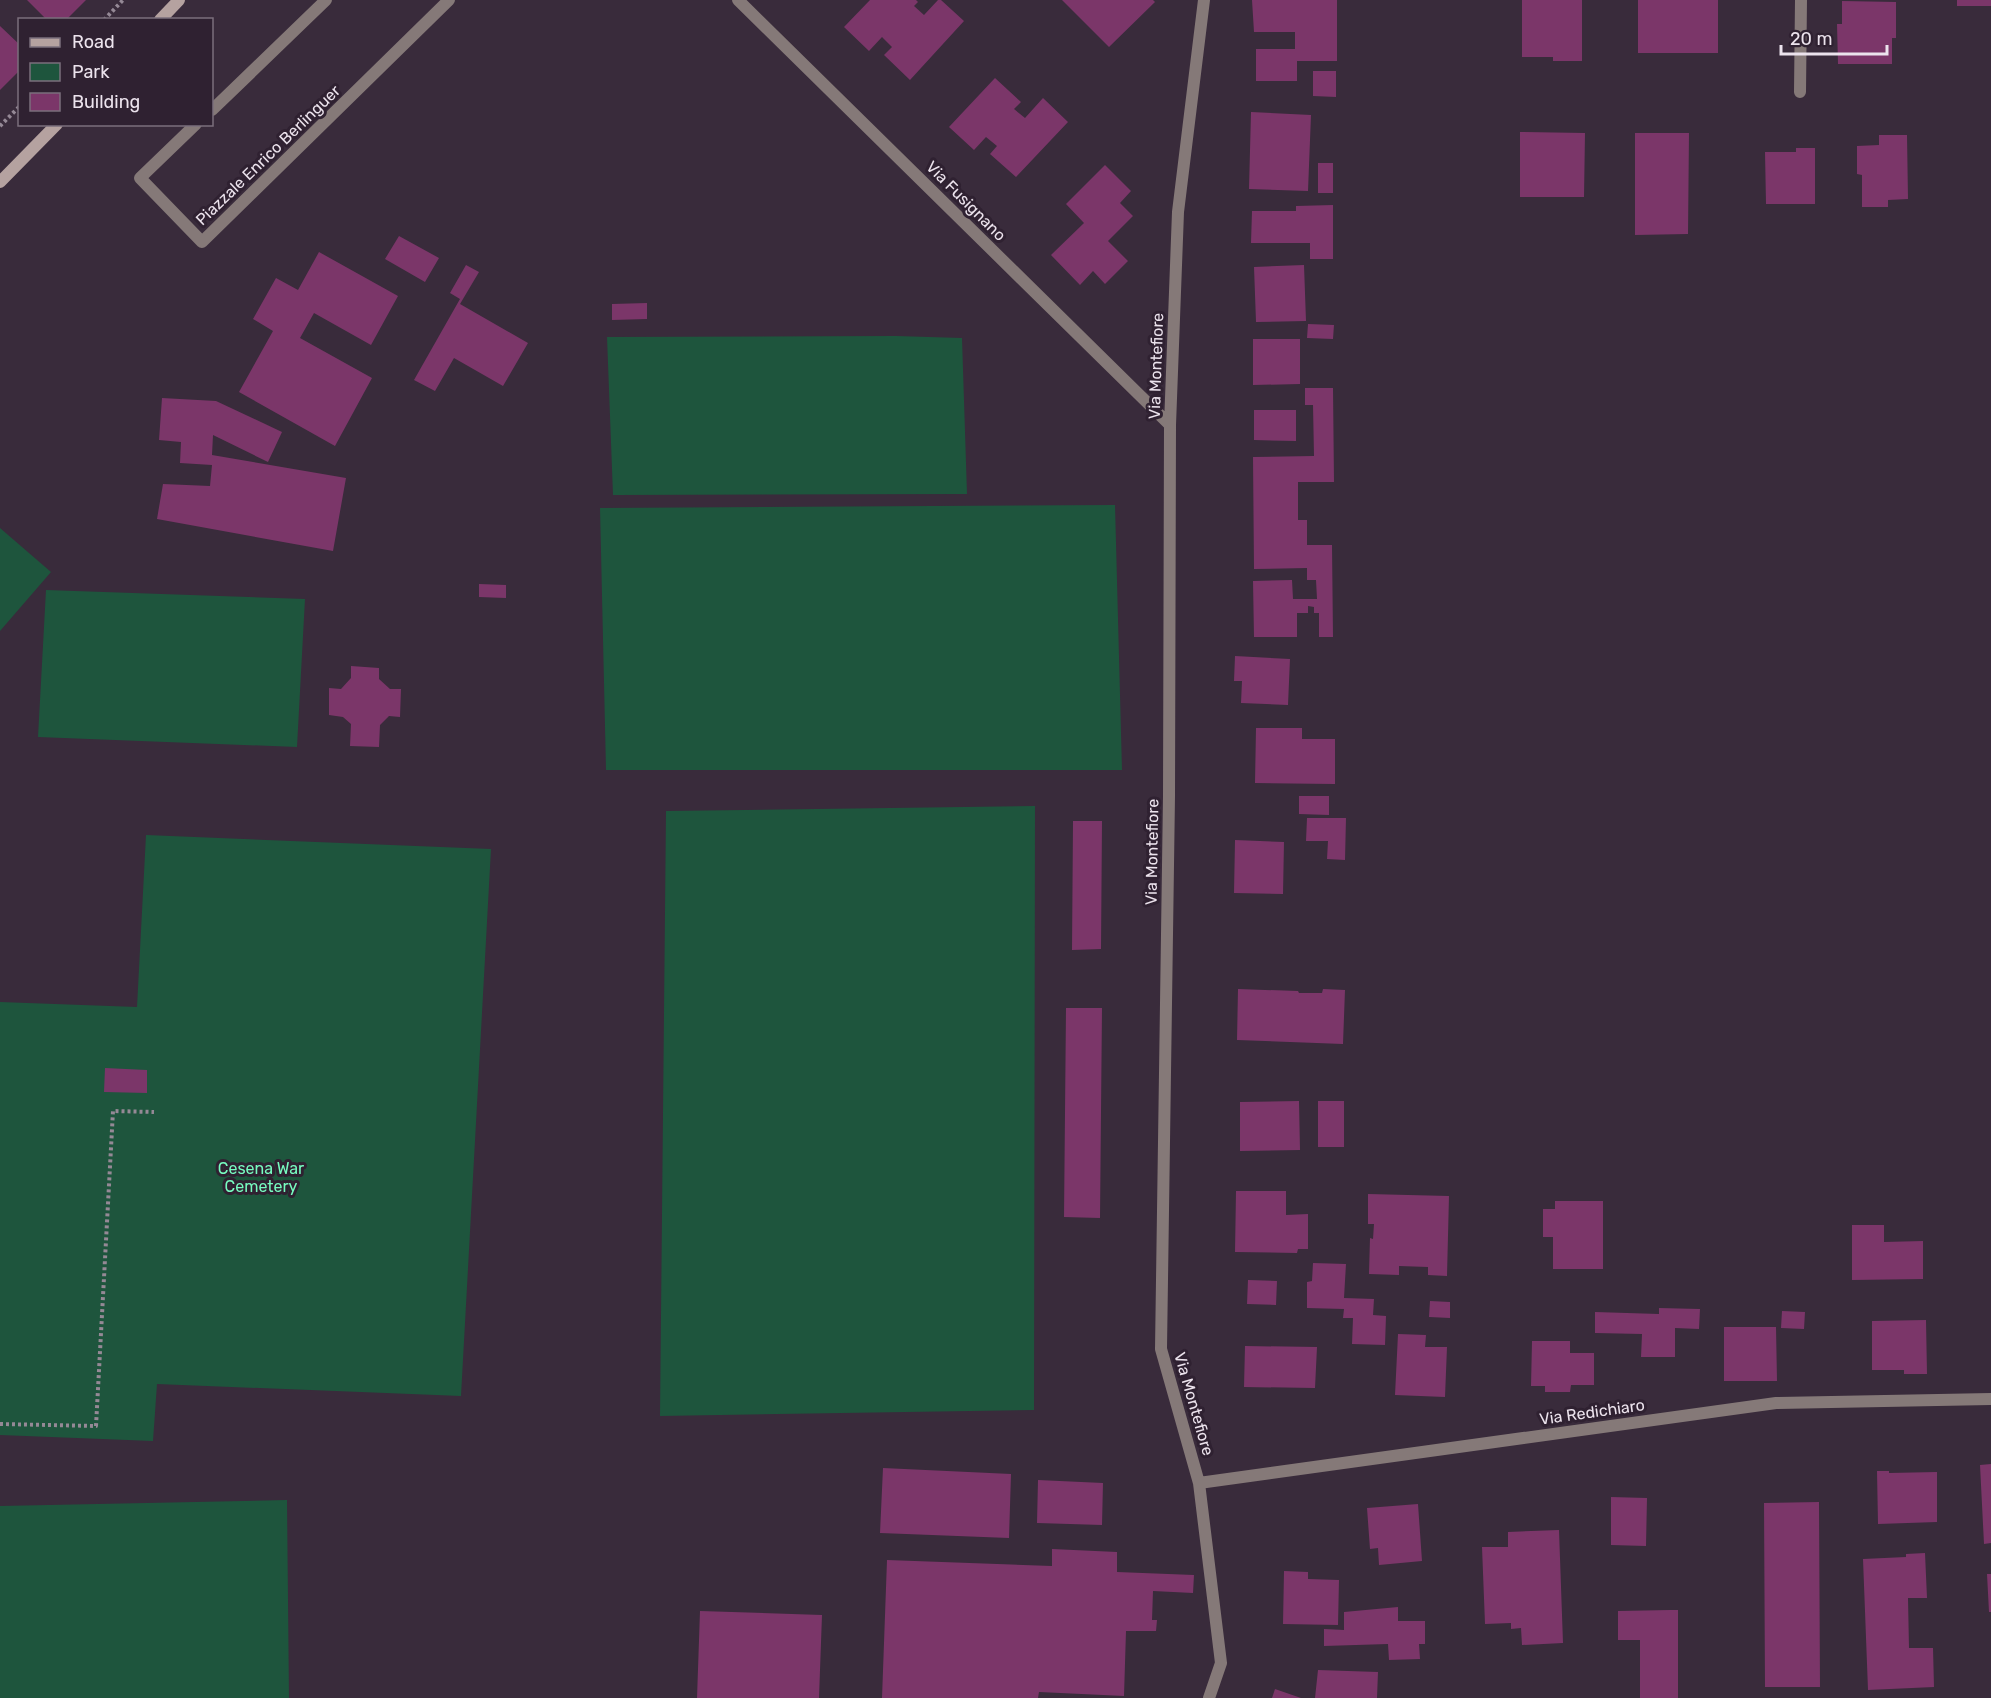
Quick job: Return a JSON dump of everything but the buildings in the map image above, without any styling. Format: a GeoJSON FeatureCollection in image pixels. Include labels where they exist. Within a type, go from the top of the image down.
{"type":"FeatureCollection","features":[{"type":"Feature","properties":{"kind":"main road"},"geometry":{"type":"LineString","coordinates":[[162,18],[179,0]]}},
{"type":"Feature","properties":{"kind":"main road"},"geometry":{"type":"LineString","coordinates":[[0,182],[55,126]]}},
{"type":"Feature","properties":{"kind":"street"},"geometry":{"type":"LineString","coordinates":[[213,109],[326,0]]}},
{"type":"Feature","properties":{"kind":"street","name":"Piazzale Enrico Berlinguer"},"geometry":{"type":"LineString","coordinates":[[194,126],[141,178],[202,242],[449,0]]}},
{"type":"Feature","properties":{"kind":"street","name":"Via Fusignano"},"geometry":{"type":"LineString","coordinates":[[738,0],[1170,425]]}},
{"type":"Feature","properties":{"kind":"street","name":"Via Montefiore"},"geometry":{"type":"LineString","coordinates":[[1204,0],[1178,212],[1170,425],[1169,796],[1161,1349],[1199,1483],[1221,1663],[1209,1698]]}},
{"type":"Feature","properties":{"kind":"street"},"geometry":{"type":"LineString","coordinates":[[1800,92],[1801,0]]}},
{"type":"Feature","properties":{"kind":"street","name":"Via Redichiaro"},"geometry":{"type":"LineString","coordinates":[[1199,1483],[1776,1404],[1991,1399]]}},
{"type":"Feature","properties":{"kind":"path"},"geometry":{"type":"LineString","coordinates":[[106,18],[123,0]]}},
{"type":"Feature","properties":{"kind":"path"},"geometry":{"type":"LineString","coordinates":[[0,126],[18,108]]}},
{"type":"Feature","properties":{"kind":"path"},"geometry":{"type":"LineString","coordinates":[[0,1424],[96,1426],[113,1111],[154,1112]]}},
{"type":"Feature","properties":{"kind":"green space"},"geometry":{"type":"Polygon","coordinates":[[[896,336],[962,338],[967,494],[613,495],[607,337],[896,336]]]}},
{"type":"Feature","properties":{"kind":"green space"},"geometry":{"type":"Polygon","coordinates":[[[1115,505],[1122,770],[606,770],[600,508],[1115,505]]]}},
{"type":"Feature","properties":{"kind":"green space"},"geometry":{"type":"Polygon","coordinates":[[[0,528],[51,572],[0,631],[0,528]]]}},
{"type":"Feature","properties":{"kind":"green space"},"geometry":{"type":"Polygon","coordinates":[[[46,590],[305,599],[297,747],[38,737],[46,590]]]}},
{"type":"Feature","properties":{"kind":"green space"},"geometry":{"type":"Polygon","coordinates":[[[1035,806],[1034,1410],[660,1416],[666,811],[1035,806]]]}},
{"type":"Feature","properties":{"kind":"green space","name":"Cesena War Cemetery"},"geometry":{"type":"Polygon","coordinates":[[[146,835],[491,849],[461,1396],[157,1384],[153,1441],[0,1435],[0,1002],[137,1007],[146,835]]]}},
{"type":"Feature","properties":{"kind":"green space"},"geometry":{"type":"Polygon","coordinates":[[[287,1500],[289,1698],[0,1698],[0,1506],[287,1500]]]}}]}
